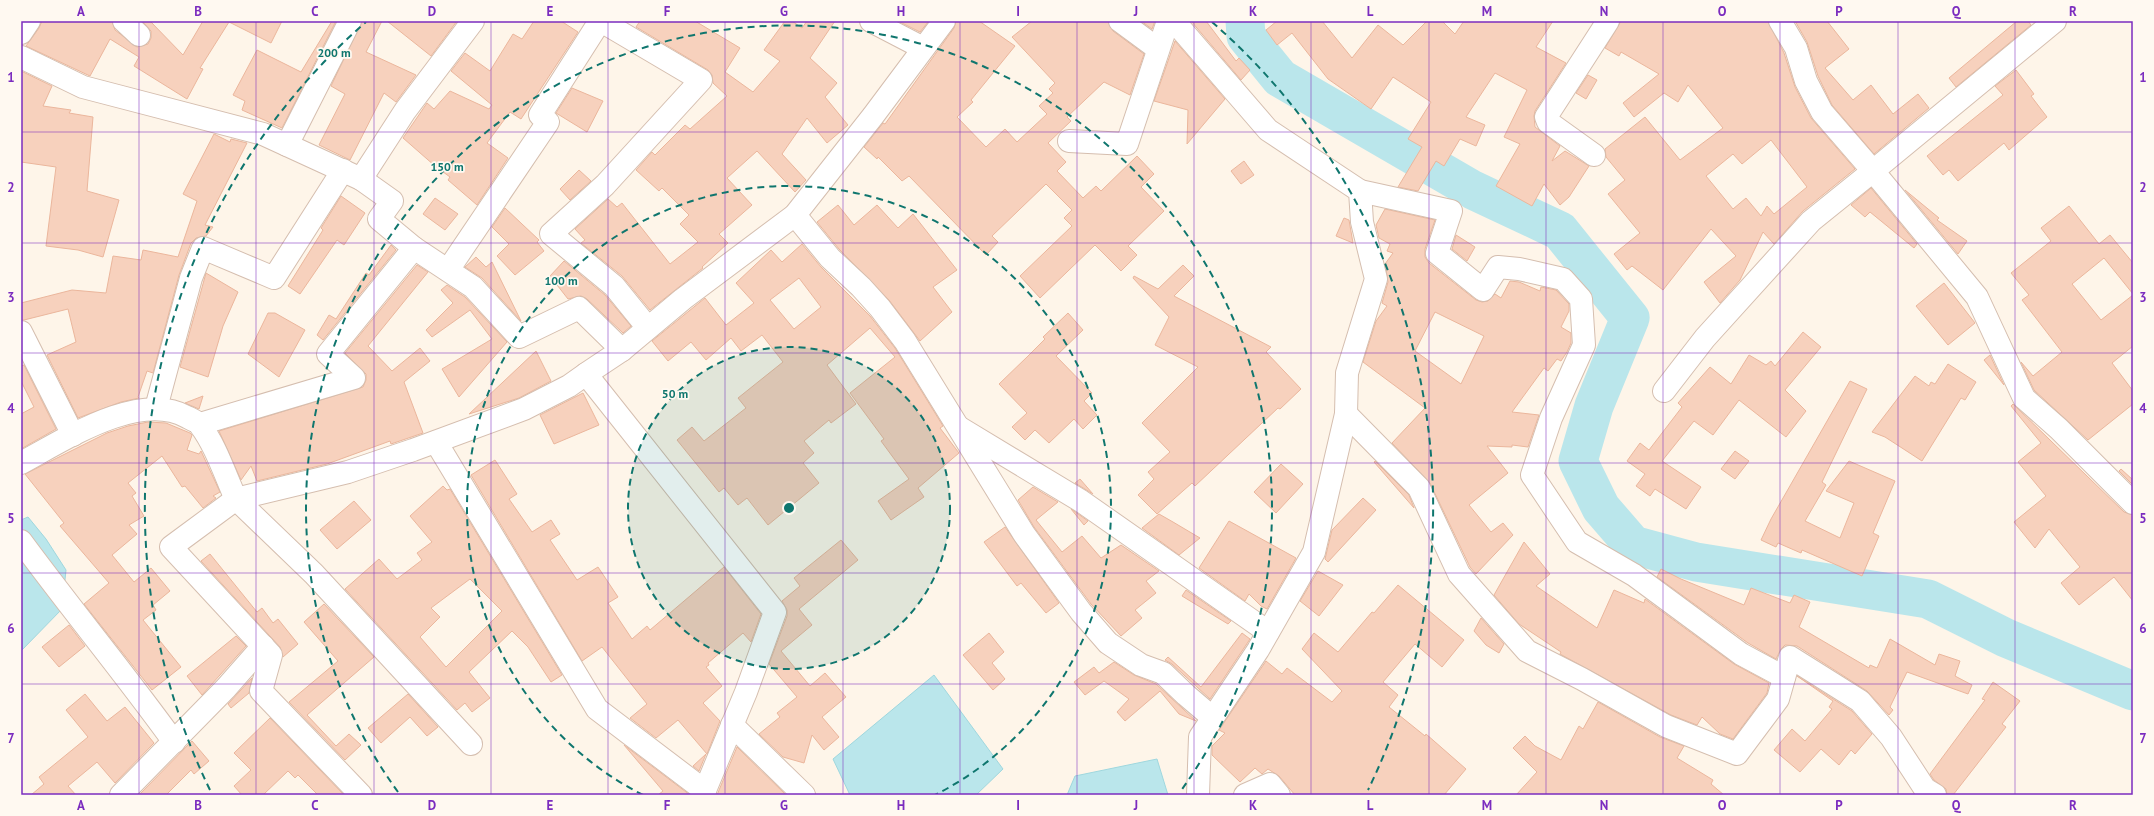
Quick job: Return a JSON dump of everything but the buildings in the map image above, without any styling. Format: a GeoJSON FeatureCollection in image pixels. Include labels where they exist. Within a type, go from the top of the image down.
{"type":"FeatureCollection","features":[{"type":"Feature","properties":{"kind":"street"},"geometry":{"type":"LineString","coordinates":[[21,33],[29,21]]}},
{"type":"Feature","properties":{"kind":"street"},"geometry":{"type":"LineString","coordinates":[[287,145],[350,21]]}},
{"type":"Feature","properties":{"kind":"street"},"geometry":{"type":"LineString","coordinates":[[156,408],[192,278],[203,248],[274,278],[352,175],[405,110],[473,21]]}},
{"type":"Feature","properties":{"kind":"street"},"geometry":{"type":"LineString","coordinates":[[448,270],[548,122],[540,115],[600,21],[701,80],[605,185],[551,234],[614,286],[648,328]]}},
{"type":"Feature","properties":{"kind":"street"},"geometry":{"type":"LineString","coordinates":[[871,21],[923,48]]}},
{"type":"Feature","properties":{"kind":"street"},"geometry":{"type":"LineString","coordinates":[[361,795],[261,691],[271,655],[171,547],[236,499],[348,472],[524,410],[569,386],[622,350],[683,299],[795,215],[873,116],[944,21]]}},
{"type":"Feature","properties":{"kind":"street"},"geometry":{"type":"LineString","coordinates":[[1120,21],[1158,50]]}},
{"type":"Feature","properties":{"kind":"street"},"geometry":{"type":"LineString","coordinates":[[1069,141],[1127,144],[1168,21]]}},
{"type":"Feature","properties":{"kind":"street"},"geometry":{"type":"LineString","coordinates":[[1174,21],[1268,130],[1360,191],[1451,211],[1437,253],[1483,290],[1498,267],[1519,269],[1564,279],[1581,299],[1584,345],[1551,418],[1532,476],[1576,542],[1634,575],[1741,654],[1784,677]]}},
{"type":"Feature","properties":{"kind":"street"},"geometry":{"type":"LineString","coordinates":[[1594,155],[1548,122],[1546,118],[1608,21]]}},
{"type":"Feature","properties":{"kind":"street"},"geometry":{"type":"LineString","coordinates":[[1780,21],[1796,48],[1806,81],[1822,112],[1873,171],[1977,297],[2024,398],[2059,428],[2133,503]]}},
{"type":"Feature","properties":{"kind":"street"},"geometry":{"type":"LineString","coordinates":[[1664,391],[1705,338],[1811,221],[2055,21]]}},
{"type":"Feature","properties":{"kind":"street"},"geometry":{"type":"LineString","coordinates":[[21,57],[83,86],[263,134],[352,175],[392,201],[379,219],[414,248],[473,287],[519,337],[579,308],[622,350]]}},
{"type":"Feature","properties":{"kind":"street"},"geometry":{"type":"LineString","coordinates":[[1198,795],[1200,737],[1268,632],[1314,552],[1346,414],[1347,373],[1376,279],[1362,222],[1360,191]]}},
{"type":"Feature","properties":{"kind":"street"},"geometry":{"type":"LineString","coordinates":[[795,215],[830,258],[861,287],[880,308],[906,341],[1024,534],[1081,612],[1108,643],[1141,665],[1163,673],[1213,718]]}},
{"type":"Feature","properties":{"kind":"street"},"geometry":{"type":"LineString","coordinates":[[200,424],[354,378],[328,354],[414,248]]}},
{"type":"Feature","properties":{"kind":"street"},"geometry":{"type":"LineString","coordinates":[[21,332],[73,435]]}},
{"type":"Feature","properties":{"kind":"street"},"geometry":{"type":"LineString","coordinates":[[436,442],[597,709],[704,793],[746,692],[775,612],[586,374]]}},
{"type":"Feature","properties":{"kind":"street"},"geometry":{"type":"LineString","coordinates":[[21,463],[73,435],[127,412],[156,408],[179,412],[200,424],[217,456],[236,499],[314,574],[471,744]]}},
{"type":"Feature","properties":{"kind":"street"},"geometry":{"type":"LineString","coordinates":[[1346,414],[1419,488],[1459,574],[1527,651],[1582,679],[1666,726],[1738,754],[1778,699],[1790,657],[1860,701],[1891,737],[1925,789],[1935,795]]}},
{"type":"Feature","properties":{"kind":"street"},"geometry":{"type":"LineString","coordinates":[[958,426],[1081,501],[1268,632]]}},
{"type":"Feature","properties":{"kind":"street"},"geometry":{"type":"LineString","coordinates":[[21,541],[82,623],[134,687],[174,742]]}},
{"type":"Feature","properties":{"kind":"street"},"geometry":{"type":"LineString","coordinates":[[121,795],[174,742],[264,646]]}},
{"type":"Feature","properties":{"kind":"street"},"geometry":{"type":"LineString","coordinates":[[732,725],[804,795]]}},
{"type":"Feature","properties":{"kind":"street"},"geometry":{"type":"LineString","coordinates":[[1245,795],[1270,784],[1279,795]]}},
{"type":"Feature","properties":{"kind":"water"},"geometry":{"type":"Polygon","coordinates":[[[28,517],[46,539],[66,570],[62,609],[22,650],[21,520],[28,517]]]}},
{"type":"Feature","properties":{"kind":"water"},"geometry":{"type":"Polygon","coordinates":[[[934,675],[1003,769],[976,795],[850,795],[833,759],[934,675]]]}},
{"type":"Feature","properties":{"kind":"water"},"geometry":{"type":"Polygon","coordinates":[[[1157,759],[1168,795],[1067,795],[1075,776],[1157,759]]]}},
{"type":"Feature","properties":{"kind":"waterway"},"geometry":{"type":"LineString","coordinates":[[1245,21],[1246,36],[1280,78],[1473,190],[1560,231],[1630,318],[1594,406],[1578,461],[1601,508],[1633,545],[1696,562],[1928,599],[2006,638],[2133,691]]}}]}
